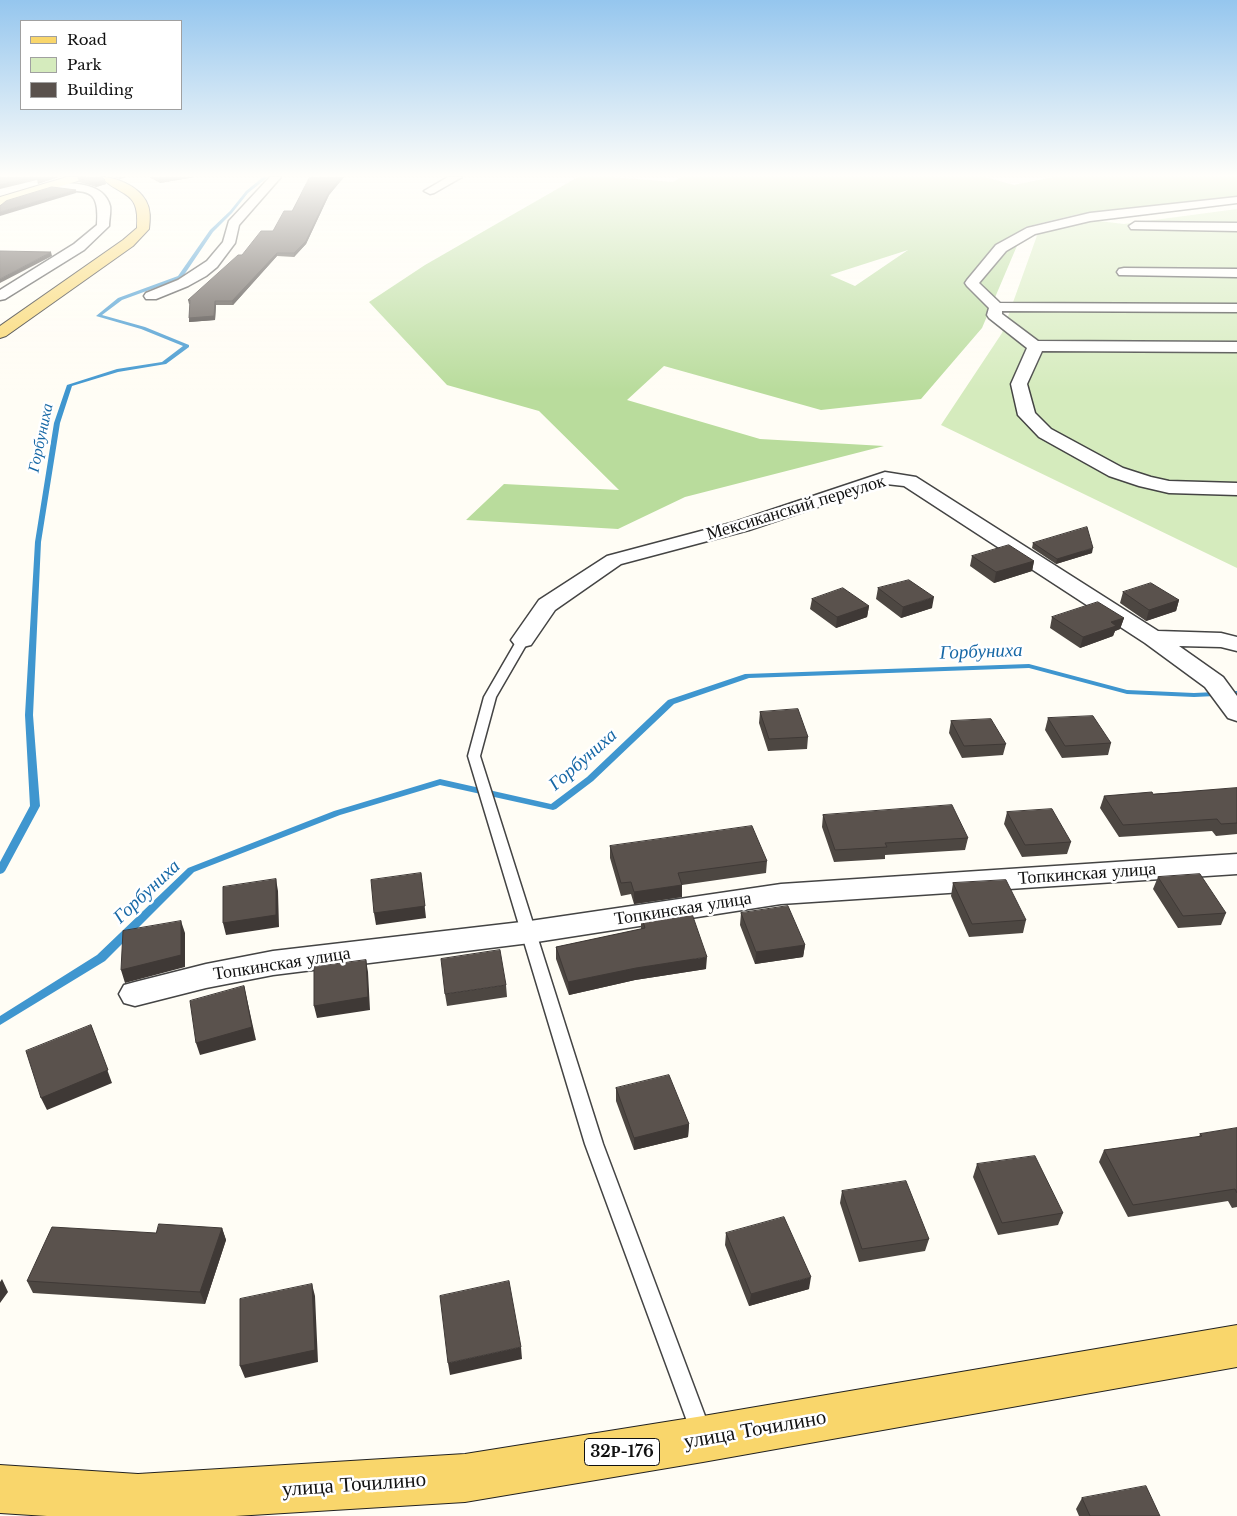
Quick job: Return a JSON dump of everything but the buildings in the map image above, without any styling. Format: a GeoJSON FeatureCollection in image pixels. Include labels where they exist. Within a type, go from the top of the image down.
{"type":"FeatureCollection","features":[{"type":"Feature","properties":{"kind":"main road"},"geometry":{"type":"LineString","coordinates":[[0,333],[121,248]]}},
{"type":"Feature","properties":{"kind":"main road","name":"улица Точилино"},"geometry":{"type":"LineString","coordinates":[[0,1489],[138,1498],[465,1478],[703,1439],[1237,1346]]}},
{"type":"Feature","properties":{"kind":"street"},"geometry":{"type":"LineString","coordinates":[[0,296],[78,248]]}},
{"type":"Feature","properties":{"kind":"street"},"geometry":{"type":"LineString","coordinates":[[151,296],[183,283],[201,273],[212,264],[226,248]]}},
{"type":"Feature","properties":{"kind":"street"},"geometry":{"type":"LineString","coordinates":[[1001,248],[972,283],[996,307],[1237,308]]}},
{"type":"Feature","properties":{"kind":"street"},"geometry":{"type":"LineString","coordinates":[[1124,272],[1237,273]]}},
{"type":"Feature","properties":{"kind":"street"},"geometry":{"type":"LineString","coordinates":[[996,307],[994,315],[1034,346],[1237,347]]}},
{"type":"Feature","properties":{"kind":"street"},"geometry":{"type":"LineString","coordinates":[[1034,346],[1035,350],[1018,384],[1027,415],[1045,433],[1116,472],[1146,482],[1170,487],[1237,489]]}},
{"type":"Feature","properties":{"kind":"street","name":"Мексиканский переулок"},"geometry":{"type":"LineString","coordinates":[[523,640],[547,605],[614,560],[742,526],[885,478],[909,481],[1153,638],[1214,682],[1237,713]]}},
{"type":"Feature","properties":{"kind":"street"},"geometry":{"type":"LineString","coordinates":[[1153,638],[1221,640],[1237,644]]}},
{"type":"Feature","properties":{"kind":"street","name":"Топкинская улица"},"geometry":{"type":"LineString","coordinates":[[135,994],[206,976],[272,963],[530,932],[782,894],[1237,864]]}},
{"type":"Feature","properties":{"kind":"lane"},"geometry":{"type":"LineString","coordinates":[[523,640],[490,697],[474,756],[594,1144],[703,1439]]}},
{"type":"Feature","properties":{"kind":"green space"},"geometry":{"type":"Polygon","coordinates":[[[455,248],[1016,248],[982,328],[921,399],[821,410],[664,366],[627,400],[760,439],[884,446],[685,497],[618,529],[466,520],[504,484],[619,490],[539,411],[447,385],[369,302],[455,248]],[[908,250],[830,275],[855,286],[908,250]]]}},
{"type":"Feature","properties":{"kind":"green space"},"geometry":{"type":"Polygon","coordinates":[[[1033,248],[1237,248],[1237,568],[941,425],[1002,333],[1033,248]]]}},
{"type":"Feature","properties":{"kind":"waterway","name":"Горбуниха"},"geometry":{"type":"LineString","coordinates":[[0,871],[35,806],[29,715],[38,542],[57,423],[70,385],[117,371],[164,363],[187,346],[143,328],[98,316],[120,299],[180,277],[200,248]]}},
{"type":"Feature","properties":{"kind":"waterway","name":"Горбуниха"},"geometry":{"type":"LineString","coordinates":[[0,1021],[101,958],[191,870],[337,813],[440,782],[553,807],[590,779],[671,702],[748,676],[1029,666],[1127,692],[1194,695],[1237,693]]}}]}
